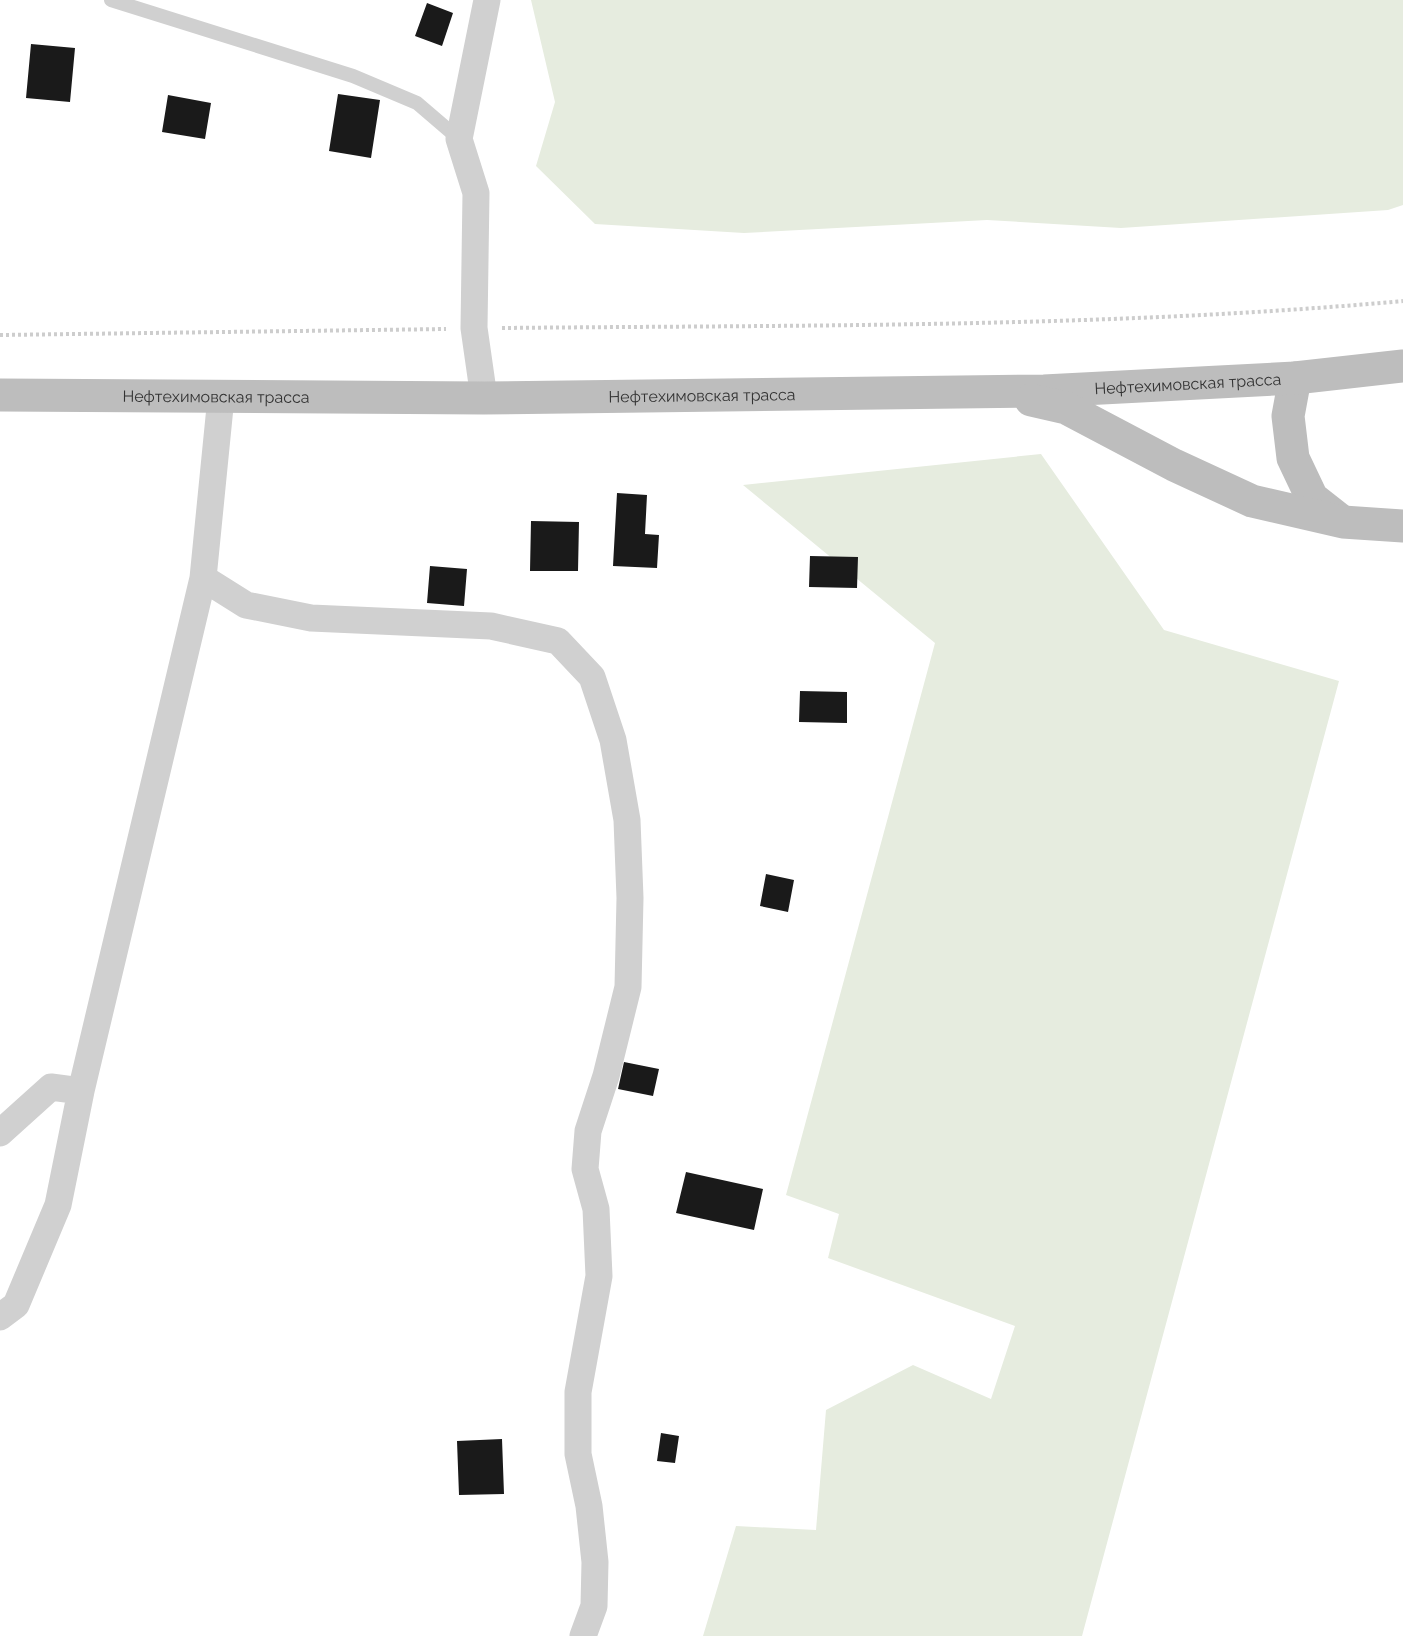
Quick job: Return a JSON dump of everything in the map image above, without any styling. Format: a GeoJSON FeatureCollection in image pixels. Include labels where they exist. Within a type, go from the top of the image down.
{"type":"FeatureCollection","features":[{"type":"Feature","properties":{"kind":"main road","name":"Нефтехимовская трасса"},"geometry":{"type":"LineString","coordinates":[[0,395],[483,398],[1044,391],[1294,378],[1403,366]]}},
{"type":"Feature","properties":{"kind":"main road"},"geometry":{"type":"LineString","coordinates":[[1294,378],[1288,416],[1293,458],[1312,498],[1343,522]]}},
{"type":"Feature","properties":{"kind":"main road"},"geometry":{"type":"LineString","coordinates":[[994,391],[1066,408],[1174,465],[1252,501],[1343,522],[1403,526]]}},
{"type":"Feature","properties":{"kind":"street"},"geometry":{"type":"LineString","coordinates":[[483,398],[474,328],[476,193],[459,139],[487,0]]}},
{"type":"Feature","properties":{"kind":"street"},"geometry":{"type":"LineString","coordinates":[[0,1317],[16,1305],[58,1205],[81,1090],[203,578],[221,397]]}},
{"type":"Feature","properties":{"kind":"street"},"geometry":{"type":"LineString","coordinates":[[203,578],[246,605],[311,618],[491,626],[558,641],[592,677],[613,740],[625,809],[630,898],[627,987],[606,1076],[588,1131],[585,1169],[596,1209],[599,1276],[578,1392],[578,1454],[589,1506],[596,1562],[594,1606],[583,1636]]}},
{"type":"Feature","properties":{"kind":"street"},"geometry":{"type":"LineString","coordinates":[[0,1133],[51,1087],[81,1090]]}},
{"type":"Feature","properties":{"kind":"lane"},"geometry":{"type":"LineString","coordinates":[[111,0],[353,76],[417,103],[459,139]]}},
{"type":"Feature","properties":{"kind":"path"},"geometry":{"type":"LineString","coordinates":[[0,335],[994,324],[1286,311],[1403,301]]}},
{"type":"Feature","properties":{"kind":"shaded area"},"geometry":{"type":"Polygon","coordinates":[[[531,0],[1403,0],[1403,205],[1388,210],[1121,228],[987,220],[744,233],[595,224],[536,166],[555,102],[531,0]]]}},
{"type":"Feature","properties":{"kind":"shaded area"},"geometry":{"type":"Polygon","coordinates":[[[1041,454],[1164,630],[1339,681],[1082,1636],[703,1636],[736,1526],[816,1530],[826,1410],[913,1365],[991,1399],[1015,1326],[828,1258],[839,1214],[786,1195],[935,643],[743,485],[1041,454]]]}},
{"type":"Feature","properties":{"kind":"building"},"geometry":{"type":"Polygon","coordinates":[[[427,3],[453,13],[442,46],[415,36],[427,3]]]}},
{"type":"Feature","properties":{"kind":"building"},"geometry":{"type":"Polygon","coordinates":[[[31,44],[75,48],[70,102],[26,98],[31,44]]]}},
{"type":"Feature","properties":{"kind":"building"},"geometry":{"type":"Polygon","coordinates":[[[338,94],[380,100],[371,158],[329,151],[338,94]]]}},
{"type":"Feature","properties":{"kind":"building"},"geometry":{"type":"Polygon","coordinates":[[[168,95],[211,103],[205,139],[162,132],[168,95]]]}},
{"type":"Feature","properties":{"kind":"building"},"geometry":{"type":"Polygon","coordinates":[[[617,493],[647,495],[645,534],[659,535],[657,568],[613,566],[617,493]]]}},
{"type":"Feature","properties":{"kind":"building"},"geometry":{"type":"Polygon","coordinates":[[[531,521],[579,522],[578,571],[530,571],[531,521]]]}},
{"type":"Feature","properties":{"kind":"building"},"geometry":{"type":"Polygon","coordinates":[[[810,556],[858,557],[857,588],[809,587],[810,556]]]}},
{"type":"Feature","properties":{"kind":"building"},"geometry":{"type":"Polygon","coordinates":[[[430,566],[467,569],[464,606],[427,603],[430,566]]]}},
{"type":"Feature","properties":{"kind":"building"},"geometry":{"type":"Polygon","coordinates":[[[800,691],[847,692],[847,723],[799,722],[800,691]]]}},
{"type":"Feature","properties":{"kind":"building"},"geometry":{"type":"Polygon","coordinates":[[[766,874],[794,880],[788,912],[760,906],[766,874]]]}},
{"type":"Feature","properties":{"kind":"building"},"geometry":{"type":"Polygon","coordinates":[[[624,1062],[659,1069],[653,1096],[618,1089],[624,1062]]]}},
{"type":"Feature","properties":{"kind":"building"},"geometry":{"type":"Polygon","coordinates":[[[686,1172],[763,1189],[754,1230],[676,1213],[686,1172]]]}},
{"type":"Feature","properties":{"kind":"building"},"geometry":{"type":"Polygon","coordinates":[[[661,1433],[679,1436],[675,1463],[657,1461],[661,1433]]]}},
{"type":"Feature","properties":{"kind":"building"},"geometry":{"type":"Polygon","coordinates":[[[502,1439],[504,1494],[459,1495],[457,1441],[502,1439]]]}}]}
